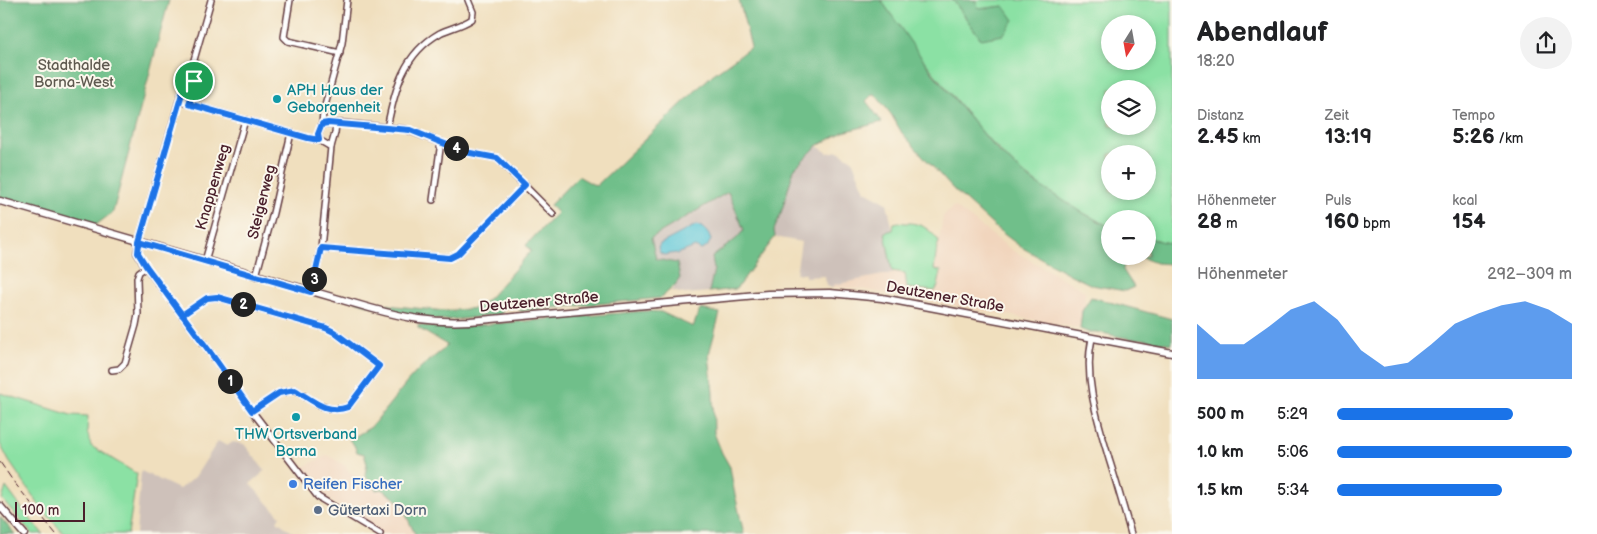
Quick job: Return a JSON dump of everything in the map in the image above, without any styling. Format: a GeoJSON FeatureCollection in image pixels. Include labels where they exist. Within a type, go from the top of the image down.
{"type":"FeatureCollection","features":[{"type":"Feature","properties":{"kind":"main road","name":"Deutzener Straße"},"geometry":{"type":"LineString","coordinates":[[0,201],[311,292],[403,318],[417,320],[446,322],[768,294],[830,293],[882,298],[1172,353]]}},
{"type":"Feature","properties":{"kind":"main road"},"geometry":{"type":"LineString","coordinates":[[0,506],[24,534]]}},
{"type":"Feature","properties":{"kind":"street"},"geometry":{"type":"LineString","coordinates":[[211,0],[190,74],[179,101],[139,242],[138,253],[252,411],[318,497],[380,534]]}},
{"type":"Feature","properties":{"kind":"street"},"geometry":{"type":"LineString","coordinates":[[290,0],[284,38],[288,41],[340,53]]}},
{"type":"Feature","properties":{"kind":"street"},"geometry":{"type":"LineString","coordinates":[[319,140],[318,134],[345,28],[347,0]]}},
{"type":"Feature","properties":{"kind":"street"},"geometry":{"type":"LineString","coordinates":[[387,128],[397,85],[404,70],[422,47],[433,38],[472,19],[468,0]]}},
{"type":"Feature","properties":{"kind":"street"},"geometry":{"type":"LineString","coordinates":[[188,78],[195,83],[189,104]]}},
{"type":"Feature","properties":{"kind":"street"},"geometry":{"type":"LineString","coordinates":[[179,101],[319,140],[332,147]]}},
{"type":"Feature","properties":{"kind":"street","name":"Knappenweg"},"geometry":{"type":"LineString","coordinates":[[205,261],[245,120]]}},
{"type":"Feature","properties":{"kind":"street"},"geometry":{"type":"LineString","coordinates":[[322,124],[336,123],[410,130],[472,154],[497,158],[553,214]]}},
{"type":"Feature","properties":{"kind":"street"},"geometry":{"type":"LineString","coordinates":[[311,292],[321,248],[336,123]]}},
{"type":"Feature","properties":{"kind":"street","name":"Steigerweg"},"geometry":{"type":"LineString","coordinates":[[256,276],[273,213],[290,133]]}},
{"type":"Feature","properties":{"kind":"street"},"geometry":{"type":"LineString","coordinates":[[433,200],[441,142]]}},
{"type":"Feature","properties":{"kind":"street"},"geometry":{"type":"LineString","coordinates":[[321,248],[450,258],[458,254],[525,185]]}},
{"type":"Feature","properties":{"kind":"street"},"geometry":{"type":"LineString","coordinates":[[112,370],[119,369],[125,363],[138,314],[137,278],[139,272],[146,266]]}},
{"type":"Feature","properties":{"kind":"street"},"geometry":{"type":"LineString","coordinates":[[182,315],[207,298],[212,296],[222,298],[334,332],[379,366],[348,407],[340,410],[323,407],[295,390],[279,393],[252,411]]}},
{"type":"Feature","properties":{"kind":"street"},"geometry":{"type":"LineString","coordinates":[[1092,338],[1090,348],[1090,380],[1095,405],[1131,534]]}},
{"type":"Feature","properties":{"kind":"shaded area"},"geometry":{"type":"Polygon","coordinates":[[[817,146],[828,153],[838,151],[852,160],[865,191],[887,203],[893,231],[885,232],[893,273],[833,285],[833,287],[826,286],[825,276],[805,277],[805,274],[796,274],[801,242],[775,237],[774,230],[794,169],[817,146]]]}},
{"type":"Feature","properties":{"kind":"shaded area"},"geometry":{"type":"Polygon","coordinates":[[[728,192],[745,230],[712,257],[714,269],[709,292],[685,294],[672,291],[677,281],[656,260],[651,238],[728,192]]]}},
{"type":"Feature","properties":{"kind":"shaded area"},"geometry":{"type":"Polygon","coordinates":[[[954,206],[1012,250],[1085,291],[1084,329],[861,289],[833,287],[833,285],[892,273],[892,271],[905,273],[940,271],[934,270],[943,216],[954,206]]]}},
{"type":"Feature","properties":{"kind":"shaded area"},"geometry":{"type":"Polygon","coordinates":[[[218,441],[227,446],[233,442],[244,444],[265,471],[250,484],[280,516],[277,521],[295,534],[136,534],[141,471],[179,489],[195,477],[218,441]]]}},
{"type":"Feature","properties":{"kind":"shaded area"},"geometry":{"type":"Polygon","coordinates":[[[328,455],[376,490],[382,489],[405,505],[406,515],[415,534],[382,534],[331,501],[322,493],[300,469],[328,455]]]}},
{"type":"Feature","properties":{"kind":"green space","name":"Stadthalde Borna-West"},"geometry":{"type":"Polygon","coordinates":[[[0,0],[169,0],[113,212],[96,225],[0,197],[0,0]]]}},
{"type":"Feature","properties":{"kind":"green space"},"geometry":{"type":"Polygon","coordinates":[[[739,0],[881,0],[931,71],[997,150],[1032,181],[1101,222],[1101,265],[1124,265],[1123,270],[1134,287],[1125,291],[1092,285],[1021,247],[996,228],[953,189],[902,133],[891,114],[874,93],[866,101],[882,122],[843,132],[817,146],[794,169],[774,230],[775,237],[736,289],[709,292],[714,269],[712,257],[736,239],[744,230],[728,192],[651,238],[656,259],[677,263],[680,278],[661,298],[521,311],[508,301],[501,314],[445,320],[409,316],[355,301],[362,299],[396,306],[445,311],[477,308],[490,297],[531,251],[526,245],[557,213],[550,205],[578,176],[596,186],[712,75],[751,47],[739,0]]]}},
{"type":"Feature","properties":{"kind":"green space"},"geometry":{"type":"Polygon","coordinates":[[[881,0],[953,0],[981,39],[1004,6],[978,9],[975,0],[1172,0],[1172,244],[1156,240],[1156,210],[1101,210],[1101,222],[1060,200],[1041,187],[989,140],[923,60],[881,0]]]}},
{"type":"Feature","properties":{"kind":"green space"},"geometry":{"type":"Polygon","coordinates":[[[953,0],[975,0],[979,9],[1004,6],[1014,20],[1003,35],[981,39],[953,0]]]}},
{"type":"Feature","properties":{"kind":"green space"},"geometry":{"type":"Polygon","coordinates":[[[894,223],[914,223],[926,228],[939,242],[934,270],[941,271],[935,291],[907,288],[905,273],[892,271],[885,232],[893,230],[894,223]]]}},
{"type":"Feature","properties":{"kind":"green space"},"geometry":{"type":"Polygon","coordinates":[[[1156,240],[1172,244],[1172,264],[1156,263],[1156,240]]]}},
{"type":"Feature","properties":{"kind":"green space"},"geometry":{"type":"Polygon","coordinates":[[[1091,297],[1172,319],[1172,344],[1087,332],[1080,329],[1082,311],[1091,297]]]}},
{"type":"Feature","properties":{"kind":"green space"},"geometry":{"type":"Polygon","coordinates":[[[700,309],[720,313],[709,354],[713,393],[714,433],[730,467],[744,534],[415,534],[406,515],[404,505],[382,489],[376,490],[365,475],[367,464],[364,454],[357,452],[349,440],[371,427],[408,381],[447,345],[418,328],[418,325],[443,328],[645,311],[661,312],[693,327],[700,309]]]}},
{"type":"Feature","properties":{"kind":"green space"},"geometry":{"type":"Polygon","coordinates":[[[0,393],[71,415],[88,416],[87,431],[91,446],[137,474],[128,534],[64,534],[39,505],[9,461],[0,444],[0,393]]]}},
{"type":"Feature","properties":{"kind":"green space"},"geometry":{"type":"Polygon","coordinates":[[[6,487],[43,534],[32,534],[2,499],[6,487]]]}},
{"type":"Feature","properties":{"kind":"green space"},"geometry":{"type":"Polygon","coordinates":[[[0,517],[15,534],[0,534],[0,517]]]}},
{"type":"Feature","properties":{"kind":"water"},"geometry":{"type":"Polygon","coordinates":[[[696,225],[703,228],[709,235],[711,240],[707,247],[701,250],[695,247],[677,254],[664,255],[660,253],[658,248],[660,244],[696,225]]]}},
{"type":"Feature","properties":{"kind":"railway"},"geometry":{"type":"LineString","coordinates":[[0,462],[56,534]]}},
{"type":"Feature","properties":{"kind":"place","name":"APH Haus der Geborgenheit"},"geometry":{"type":"Point","coordinates":[277,99]}},
{"type":"Feature","properties":{"kind":"place","name":"THW Ortsverband Borna"},"geometry":{"type":"Point","coordinates":[296,417]}},
{"type":"Feature","properties":{"kind":"place","name":"Reifen Fischer"},"geometry":{"type":"Point","coordinates":[293,484]}},
{"type":"Feature","properties":{"kind":"place","name":"Gütertaxi Dorn"},"geometry":{"type":"Point","coordinates":[318,510]}},
{"type":"Feature","properties":{"kind":"route"},"geometry":{"type":"LineString","coordinates":[[194,81],[188,78],[185,83],[139,242],[138,253],[146,266],[252,411],[279,393],[295,390],[323,407],[333,410],[348,407],[379,366],[326,328],[217,297],[207,298],[182,315],[138,253],[137,250],[139,242],[311,292],[321,248],[454,257],[525,185],[497,158],[465,152],[410,130],[328,123],[322,124],[318,134],[319,140],[189,104],[195,86],[194,81]]}}]}
